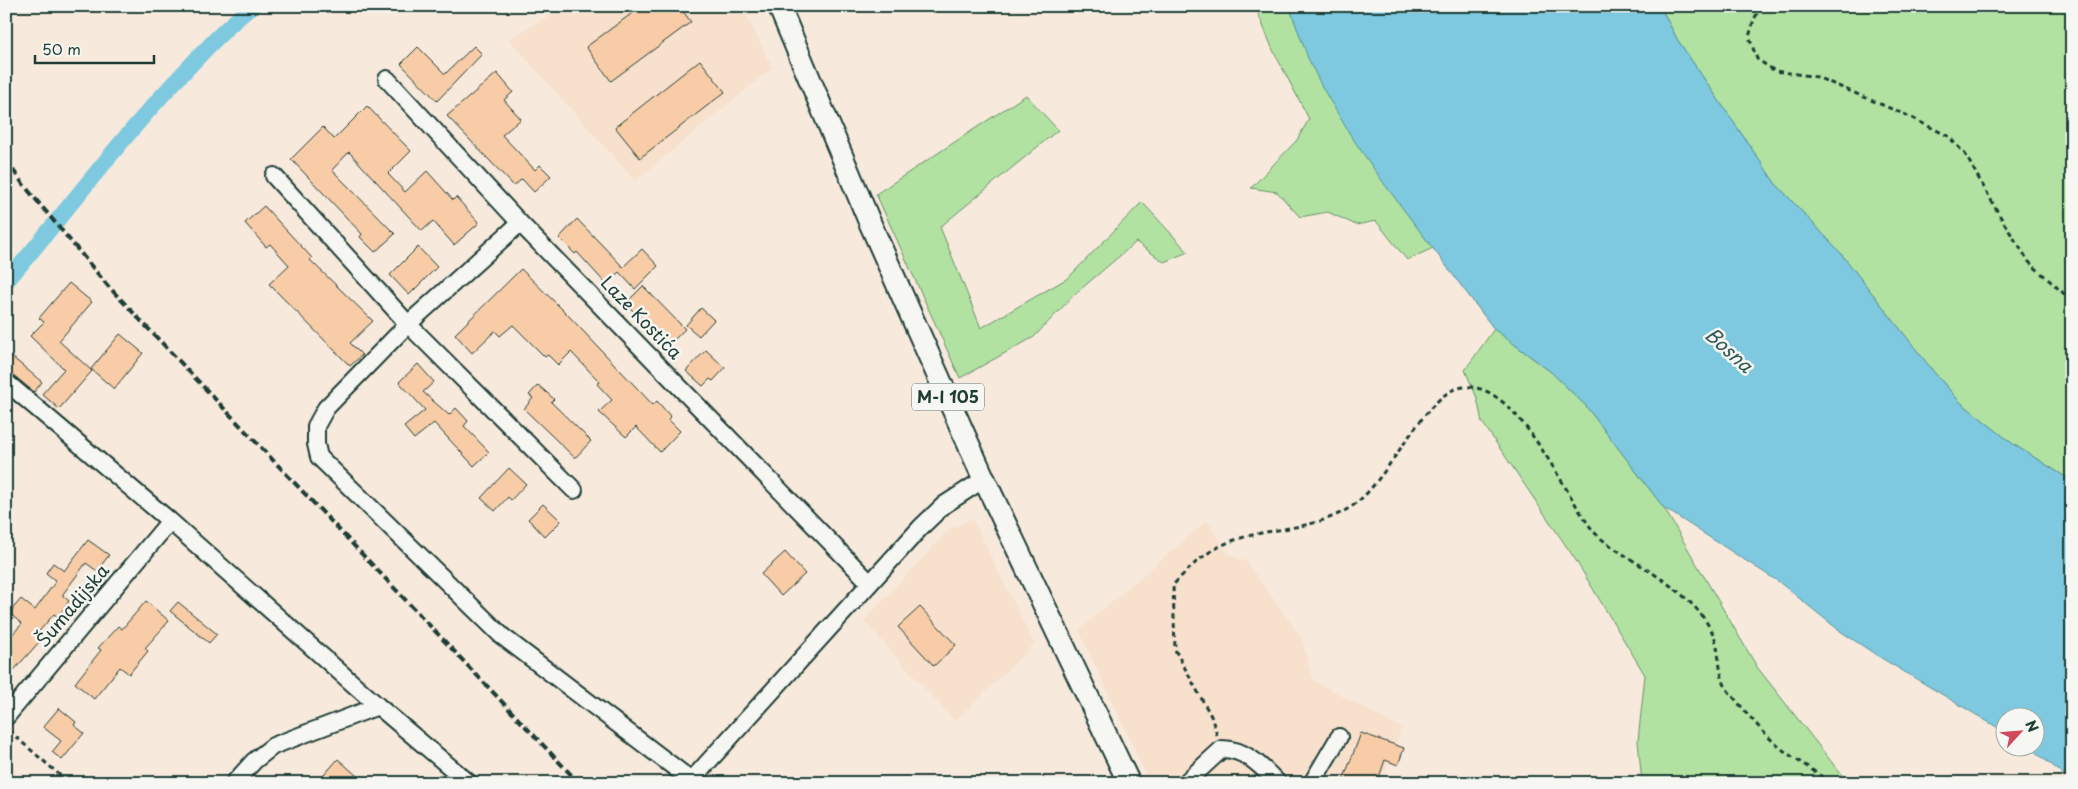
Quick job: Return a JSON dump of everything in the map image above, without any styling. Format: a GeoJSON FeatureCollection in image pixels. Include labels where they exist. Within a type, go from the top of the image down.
{"type":"FeatureCollection","features":[{"type":"Feature","properties":{"kind":"main road","name":"M-I 105"},"geometry":{"type":"LineString","coordinates":[[779,6],[870,223],[984,479],[1129,783]]}},
{"type":"Feature","properties":{"kind":"street","name":"Laze Kostića"},"geometry":{"type":"LineString","coordinates":[[387,79],[520,223],[870,583]]}},
{"type":"Feature","properties":{"kind":"street"},"geometry":{"type":"LineString","coordinates":[[274,176],[408,324],[574,490]]}},
{"type":"Feature","properties":{"kind":"street"},"geometry":{"type":"LineString","coordinates":[[520,223],[408,324],[326,408],[316,426],[316,444],[319,457],[502,636],[690,781],[921,527],[944,505],[984,479]]}},
{"type":"Feature","properties":{"kind":"street"},"geometry":{"type":"LineString","coordinates":[[7,386],[170,521],[378,706],[469,783]]}},
{"type":"Feature","properties":{"kind":"street","name":"Šumadijska"},"geometry":{"type":"LineString","coordinates":[[6,717],[170,521]]}},
{"type":"Feature","properties":{"kind":"street"},"geometry":{"type":"LineString","coordinates":[[234,783],[254,761],[273,746],[378,706]]}},
{"type":"Feature","properties":{"kind":"street"},"geometry":{"type":"LineString","coordinates":[[1312,783],[1339,737]]}},
{"type":"Feature","properties":{"kind":"street"},"geometry":{"type":"LineString","coordinates":[[1185,783],[1222,749],[1234,749],[1253,759],[1278,783]]}},
{"type":"Feature","properties":{"kind":"path"},"geometry":{"type":"LineString","coordinates":[[1762,6],[1754,19],[1749,37],[1758,59],[1775,71],[1817,77],[1948,136],[1965,154],[2004,223],[2029,262],[2072,301]]}},
{"type":"Feature","properties":{"kind":"path"},"geometry":{"type":"LineString","coordinates":[[1222,749],[1211,716],[1175,650],[1173,585],[1200,557],[1232,540],[1310,524],[1334,516],[1355,504],[1375,484],[1436,404],[1454,389],[1470,387],[1485,391],[1501,401],[1522,424],[1547,456],[1597,535],[1671,587],[1699,612],[1714,635],[1721,674],[1728,691],[1778,745],[1830,783]]}},
{"type":"Feature","properties":{"kind":"path"},"geometry":{"type":"LineString","coordinates":[[6,728],[69,783]]}},
{"type":"Feature","properties":{"kind":"shaded area"},"geometry":{"type":"Polygon","coordinates":[[[566,6],[742,6],[772,68],[635,181],[509,39],[566,6]]]}},
{"type":"Feature","properties":{"kind":"shaded area"},"geometry":{"type":"Polygon","coordinates":[[[972,518],[1034,644],[955,721],[864,621],[949,530],[972,518]]]}},
{"type":"Feature","properties":{"kind":"shaded area"},"geometry":{"type":"Polygon","coordinates":[[[1207,521],[1228,554],[1246,562],[1301,637],[1313,680],[1401,728],[1381,783],[1150,783],[1079,630],[1207,521]]]}},
{"type":"Feature","properties":{"kind":"green space"},"geometry":{"type":"Polygon","coordinates":[[[1255,6],[1289,6],[1316,71],[1351,133],[1391,192],[1433,248],[1407,260],[1376,221],[1356,225],[1328,212],[1300,217],[1277,192],[1251,188],[1297,140],[1309,119],[1273,50],[1255,6]]]}},
{"type":"Feature","properties":{"kind":"green space"},"geometry":{"type":"Polygon","coordinates":[[[1660,6],[2072,6],[2072,481],[2013,444],[1960,402],[1933,371],[1839,251],[1775,183],[1677,39],[1660,6]]]}},
{"type":"Feature","properties":{"kind":"green space"},"geometry":{"type":"Polygon","coordinates":[[[1026,95],[1058,130],[940,227],[981,328],[1068,278],[1142,202],[1188,252],[1164,262],[1136,242],[1075,294],[1034,337],[960,378],[876,194],[1026,95]]]}},
{"type":"Feature","properties":{"kind":"green space"},"geometry":{"type":"Polygon","coordinates":[[[1494,329],[1551,372],[1585,405],[1664,508],[1757,667],[1848,783],[1642,783],[1638,741],[1645,675],[1575,559],[1482,422],[1477,398],[1465,370],[1494,329]]]}},
{"type":"Feature","properties":{"kind":"water","name":"Bosna"},"geometry":{"type":"Polygon","coordinates":[[[1289,6],[1660,6],[1677,39],[1775,183],[1839,251],[1933,371],[1960,402],[2013,444],[2072,481],[2072,781],[2040,756],[2046,756],[2046,706],[1996,706],[1996,727],[1840,631],[1779,582],[1664,508],[1585,405],[1551,372],[1494,329],[1385,185],[1351,136],[1322,87],[1308,58],[1289,6]]]}},
{"type":"Feature","properties":{"kind":"building"},"geometry":{"type":"Polygon","coordinates":[[[642,6],[679,6],[691,22],[611,81],[586,47],[642,6]]]}},
{"type":"Feature","properties":{"kind":"building"},"geometry":{"type":"Polygon","coordinates":[[[474,46],[482,54],[437,101],[401,64],[418,47],[445,74],[474,46]]]}},
{"type":"Feature","properties":{"kind":"building"},"geometry":{"type":"Polygon","coordinates":[[[700,60],[725,92],[640,158],[615,127],[700,60]]]}},
{"type":"Feature","properties":{"kind":"building"},"geometry":{"type":"Polygon","coordinates":[[[497,73],[513,92],[504,100],[521,119],[502,135],[535,170],[540,165],[551,176],[534,192],[522,179],[514,186],[447,116],[497,73]]]}},
{"type":"Feature","properties":{"kind":"building"},"geometry":{"type":"Polygon","coordinates":[[[367,106],[411,151],[388,174],[405,192],[427,171],[453,200],[456,197],[479,223],[454,245],[433,221],[422,231],[349,152],[332,170],[395,234],[375,252],[360,237],[362,234],[291,159],[323,127],[334,139],[367,106]]]}},
{"type":"Feature","properties":{"kind":"building"},"geometry":{"type":"Polygon","coordinates":[[[264,206],[312,258],[310,260],[373,321],[350,343],[362,355],[350,366],[269,284],[289,265],[270,244],[266,247],[245,223],[264,206]]]}},
{"type":"Feature","properties":{"kind":"building"},"geometry":{"type":"Polygon","coordinates":[[[577,219],[623,267],[642,249],[658,266],[635,289],[619,272],[606,284],[577,252],[575,254],[559,238],[577,219]]]}},
{"type":"Feature","properties":{"kind":"building"},"geometry":{"type":"Polygon","coordinates":[[[418,247],[437,267],[409,295],[390,275],[418,247]]]}},
{"type":"Feature","properties":{"kind":"building"},"geometry":{"type":"Polygon","coordinates":[[[521,269],[566,313],[653,405],[657,401],[671,417],[668,419],[680,431],[660,452],[636,427],[626,437],[599,412],[612,400],[597,384],[600,382],[571,352],[558,365],[548,355],[545,357],[513,325],[500,336],[495,331],[472,353],[455,334],[521,269]]]}},
{"type":"Feature","properties":{"kind":"building"},"geometry":{"type":"Polygon","coordinates":[[[69,283],[92,302],[59,341],[92,371],[59,409],[42,394],[64,369],[30,336],[44,322],[39,318],[69,283]]]}},
{"type":"Feature","properties":{"kind":"building"},"geometry":{"type":"Polygon","coordinates":[[[643,286],[685,329],[668,346],[628,306],[632,303],[629,300],[643,286]]]}},
{"type":"Feature","properties":{"kind":"building"},"geometry":{"type":"Polygon","coordinates":[[[701,308],[714,320],[699,336],[686,325],[701,308]]]}},
{"type":"Feature","properties":{"kind":"building"},"geometry":{"type":"Polygon","coordinates":[[[120,334],[143,353],[114,389],[91,369],[120,334]]]}},
{"type":"Feature","properties":{"kind":"building"},"geometry":{"type":"Polygon","coordinates":[[[706,350],[725,368],[713,381],[710,379],[703,386],[686,371],[706,350]]]}},
{"type":"Feature","properties":{"kind":"building"},"geometry":{"type":"Polygon","coordinates":[[[6,352],[42,382],[34,392],[6,369],[6,352]]]}},
{"type":"Feature","properties":{"kind":"building"},"geometry":{"type":"Polygon","coordinates":[[[418,364],[434,382],[423,392],[449,415],[456,408],[468,421],[464,426],[489,452],[474,466],[434,423],[414,439],[404,427],[425,410],[399,382],[418,364]]]}},
{"type":"Feature","properties":{"kind":"building"},"geometry":{"type":"Polygon","coordinates":[[[538,385],[554,399],[551,402],[591,441],[575,458],[524,409],[533,398],[529,395],[538,385]]]}},
{"type":"Feature","properties":{"kind":"building"},"geometry":{"type":"Polygon","coordinates":[[[509,468],[526,484],[511,500],[508,497],[495,511],[481,498],[509,468]]]}},
{"type":"Feature","properties":{"kind":"building"},"geometry":{"type":"Polygon","coordinates":[[[543,504],[561,521],[545,537],[528,519],[543,504]]]}},
{"type":"Feature","properties":{"kind":"building"},"geometry":{"type":"Polygon","coordinates":[[[88,540],[109,555],[97,571],[86,563],[63,594],[69,601],[58,617],[54,614],[36,635],[41,640],[6,679],[6,641],[22,624],[9,613],[21,599],[35,610],[56,581],[46,573],[53,563],[64,571],[88,540]]]}},
{"type":"Feature","properties":{"kind":"building"},"geometry":{"type":"Polygon","coordinates":[[[785,552],[805,574],[781,596],[761,574],[785,552]]]}},
{"type":"Feature","properties":{"kind":"building"},"geometry":{"type":"Polygon","coordinates":[[[146,601],[169,621],[145,648],[148,651],[129,674],[120,667],[94,699],[75,683],[101,650],[98,648],[118,626],[122,629],[146,601]]]}},
{"type":"Feature","properties":{"kind":"building"},"geometry":{"type":"Polygon","coordinates":[[[178,602],[217,634],[209,643],[170,611],[178,602]]]}},
{"type":"Feature","properties":{"kind":"building"},"geometry":{"type":"Polygon","coordinates":[[[920,607],[956,645],[934,666],[898,627],[920,607]]]}},
{"type":"Feature","properties":{"kind":"building"},"geometry":{"type":"Polygon","coordinates":[[[59,708],[76,722],[74,725],[84,733],[62,760],[52,752],[61,741],[43,727],[59,708]]]}},
{"type":"Feature","properties":{"kind":"building"},"geometry":{"type":"Polygon","coordinates":[[[1361,733],[1404,748],[1398,765],[1385,760],[1377,783],[1342,783],[1361,733]]]}},
{"type":"Feature","properties":{"kind":"building"},"geometry":{"type":"Polygon","coordinates":[[[338,759],[365,783],[317,783],[338,759]]]}},
{"type":"Feature","properties":{"kind":"waterway"},"geometry":{"type":"LineString","coordinates":[[6,282],[163,94],[218,36],[253,6]]}},
{"type":"Feature","properties":{"kind":"railway"},"geometry":{"type":"LineString","coordinates":[[6,160],[23,184],[108,286],[579,783]]}}]}
